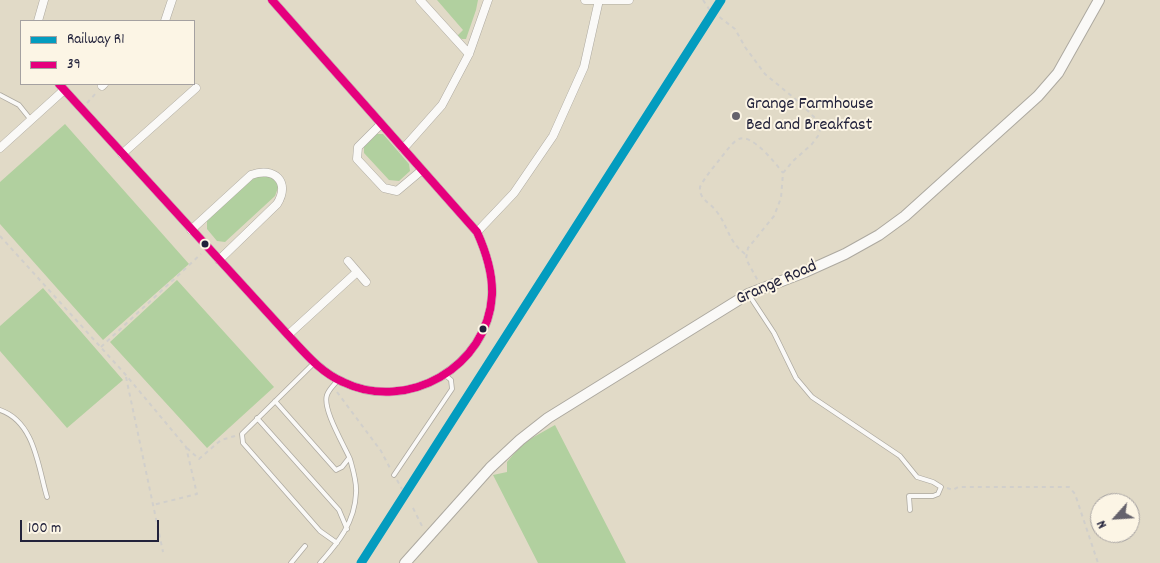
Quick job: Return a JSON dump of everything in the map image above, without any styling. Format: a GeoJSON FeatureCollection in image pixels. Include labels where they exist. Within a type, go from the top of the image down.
{"type":"FeatureCollection","features":[{"type":"Feature","properties":{"kind":"street"},"geometry":{"type":"LineString","coordinates":[[38,20],[44,0]]}},
{"type":"Feature","properties":{"kind":"street"},"geometry":{"type":"LineString","coordinates":[[165,20],[172,0]]}},
{"type":"Feature","properties":{"kind":"street"},"geometry":{"type":"LineString","coordinates":[[1,145],[31,120],[61,87],[288,335],[328,375],[361,389],[383,392],[401,391],[431,382],[445,375],[461,363],[472,350],[482,334],[488,315],[492,295],[490,272],[486,252],[477,232],[272,0]]}},
{"type":"Feature","properties":{"kind":"street"},"geometry":{"type":"LineString","coordinates":[[420,0],[469,54]]}},
{"type":"Feature","properties":{"kind":"street"},"geometry":{"type":"LineString","coordinates":[[403,149],[442,105],[469,54],[488,0]]}},
{"type":"Feature","properties":{"kind":"street"},"geometry":{"type":"LineString","coordinates":[[585,0],[629,0]]}},
{"type":"Feature","properties":{"kind":"street"},"geometry":{"type":"LineString","coordinates":[[477,232],[514,193],[553,136],[584,67],[599,0]]}},
{"type":"Feature","properties":{"kind":"street","name":"Grange Road"},"geometry":{"type":"LineString","coordinates":[[405,563],[490,468],[520,440],[548,418],[748,294],[845,254],[879,235],[905,216],[1038,96],[1058,73],[1098,0]]}},
{"type":"Feature","properties":{"kind":"street"},"geometry":{"type":"LineString","coordinates":[[122,154],[196,88]]}},
{"type":"Feature","properties":{"kind":"street"},"geometry":{"type":"LineString","coordinates":[[381,124],[358,147],[357,159],[384,188],[397,191],[422,170]]}},
{"type":"Feature","properties":{"kind":"street"},"geometry":{"type":"LineString","coordinates":[[191,230],[251,174],[269,171],[277,177],[283,186],[282,195],[277,204],[219,260]]}},
{"type":"Feature","properties":{"kind":"street"},"geometry":{"type":"LineString","coordinates":[[348,261],[366,282]]}},
{"type":"Feature","properties":{"kind":"street"},"geometry":{"type":"LineString","coordinates":[[288,335],[357,272]]}},
{"type":"Feature","properties":{"kind":"lane"},"geometry":{"type":"LineString","coordinates":[[0,95],[19,105],[31,120]]}},
{"type":"Feature","properties":{"kind":"lane"},"geometry":{"type":"LineString","coordinates":[[748,294],[774,333],[796,378],[812,397],[900,456],[917,477],[933,482],[941,487],[938,494],[933,496],[909,496],[910,510]]}},
{"type":"Feature","properties":{"kind":"lane"},"geometry":{"type":"LineString","coordinates":[[314,363],[242,434],[242,443],[320,531],[337,543]]}},
{"type":"Feature","properties":{"kind":"lane"},"geometry":{"type":"LineString","coordinates":[[394,475],[452,389],[451,380],[445,375]]}},
{"type":"Feature","properties":{"kind":"lane"},"geometry":{"type":"LineString","coordinates":[[320,563],[347,529],[356,493],[354,473],[349,458],[327,408],[326,397],[330,388],[338,380]]}},
{"type":"Feature","properties":{"kind":"lane"},"geometry":{"type":"LineString","coordinates":[[276,401],[336,470],[342,467],[349,458]]}},
{"type":"Feature","properties":{"kind":"lane"},"geometry":{"type":"LineString","coordinates":[[0,410],[16,420],[28,434],[47,497]]}},
{"type":"Feature","properties":{"kind":"lane"},"geometry":{"type":"LineString","coordinates":[[257,418],[338,510],[347,529]]}},
{"type":"Feature","properties":{"kind":"lane"},"geometry":{"type":"LineString","coordinates":[[291,563],[305,546]]}},
{"type":"Feature","properties":{"kind":"path"},"geometry":{"type":"LineString","coordinates":[[703,0],[709,9],[735,29],[745,48],[765,74],[800,103],[818,121],[821,127],[818,136],[812,144],[783,173],[781,198],[774,216],[748,248],[746,259],[761,288]]}},
{"type":"Feature","properties":{"kind":"path"},"geometry":{"type":"LineString","coordinates":[[81,109],[103,85]]}},
{"type":"Feature","properties":{"kind":"path"},"geometry":{"type":"LineString","coordinates":[[746,254],[736,247],[717,211],[701,196],[700,187],[730,147],[738,139],[742,138],[753,140],[783,173]]}},
{"type":"Feature","properties":{"kind":"path"},"geometry":{"type":"LineString","coordinates":[[0,236],[125,374],[186,447],[199,459],[221,440],[242,434]]}},
{"type":"Feature","properties":{"kind":"path"},"geometry":{"type":"LineString","coordinates":[[101,347],[208,248]]}},
{"type":"Feature","properties":{"kind":"path"},"geometry":{"type":"LineString","coordinates":[[125,374],[163,552]]}},
{"type":"Feature","properties":{"kind":"path"},"geometry":{"type":"LineString","coordinates":[[330,388],[339,393],[381,451],[402,489]]}},
{"type":"Feature","properties":{"kind":"path"},"geometry":{"type":"LineString","coordinates":[[153,505],[197,494],[186,447]]}},
{"type":"Feature","properties":{"kind":"path"},"geometry":{"type":"LineString","coordinates":[[941,487],[953,490],[958,488],[1069,487],[1075,494],[1098,563]]}},
{"type":"Feature","properties":{"kind":"path"},"geometry":{"type":"LineString","coordinates":[[412,508],[424,531]]}},
{"type":"Feature","properties":{"kind":"green space"},"geometry":{"type":"Polygon","coordinates":[[[437,0],[478,0],[466,39],[457,36],[463,30],[437,0]]]}},
{"type":"Feature","properties":{"kind":"green space"},"geometry":{"type":"Polygon","coordinates":[[[65,124],[189,264],[103,340],[0,224],[0,182],[65,124]]]}},
{"type":"Feature","properties":{"kind":"green space"},"geometry":{"type":"Polygon","coordinates":[[[376,134],[383,134],[409,164],[410,171],[399,181],[389,180],[364,153],[364,146],[376,134]]]}},
{"type":"Feature","properties":{"kind":"green space"},"geometry":{"type":"Polygon","coordinates":[[[258,174],[269,174],[279,185],[275,196],[225,242],[217,241],[207,229],[207,220],[258,174]]]}},
{"type":"Feature","properties":{"kind":"green space"},"geometry":{"type":"Polygon","coordinates":[[[177,280],[274,387],[207,448],[110,342],[177,280]]]}},
{"type":"Feature","properties":{"kind":"green space"},"geometry":{"type":"Polygon","coordinates":[[[43,288],[123,380],[67,428],[0,351],[0,326],[43,288]]]}},
{"type":"Feature","properties":{"kind":"green space"},"geometry":{"type":"Polygon","coordinates":[[[555,425],[626,563],[538,563],[493,475],[507,472],[507,462],[523,443],[555,425]]]}},
{"type":"Feature","properties":{"kind":"rail line","name":"R1"},"geometry":{"type":"LineString","coordinates":[[361,563],[721,0]]}},
{"type":"Feature","properties":{"kind":"transit line","name":"39"},"geometry":{"type":"LineString","coordinates":[[60,85],[288,335],[327,373],[343,382],[368,390],[393,392],[417,387],[440,377],[460,362],[476,343],[487,321],[492,287],[490,271],[483,247],[477,232],[272,0]]}},
{"type":"Feature","properties":{"kind":"place","name":"Grange Farmhouse Bed and Breakfast"},"geometry":{"type":"Point","coordinates":[736,116]}}]}
